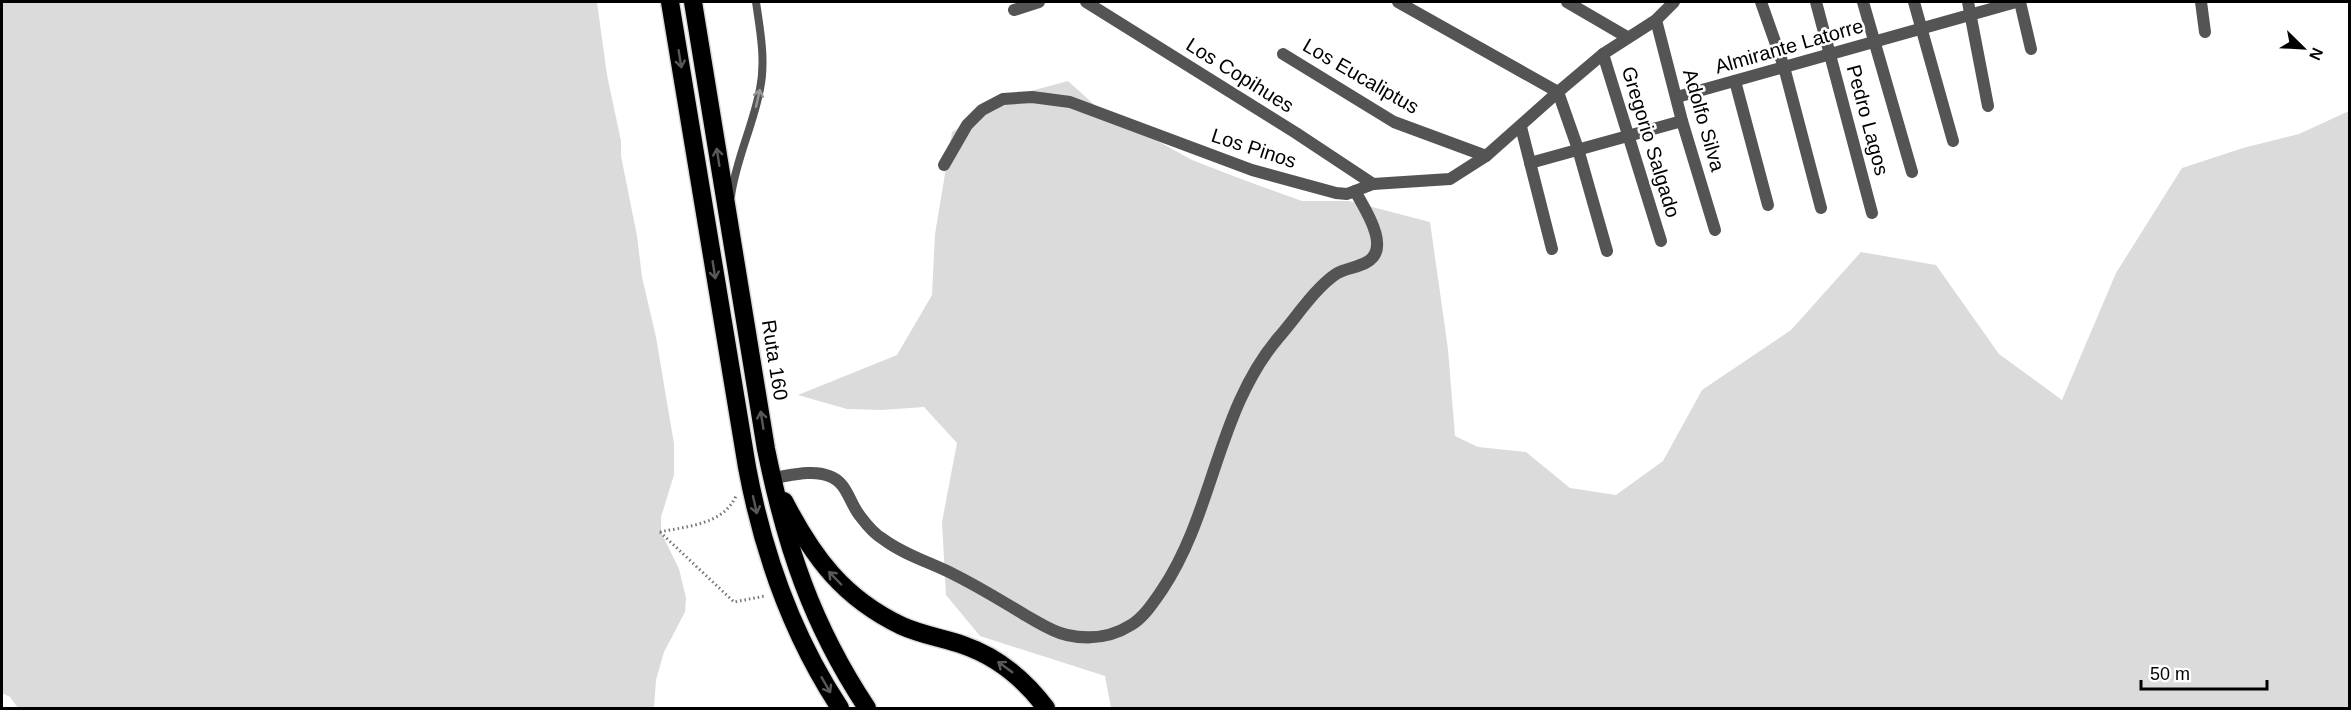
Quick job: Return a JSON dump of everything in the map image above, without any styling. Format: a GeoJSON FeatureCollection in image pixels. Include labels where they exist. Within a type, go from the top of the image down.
{"type":"FeatureCollection","features":[{"type":"Feature","properties":{"kind":"highway"},"geometry":{"type":"LineString","coordinates":[[670,2],[749,478],[759,526],[781,592],[808,653],[840,708]]}},
{"type":"Feature","properties":{"kind":"highway","name":"Ruta 160"},"geometry":{"type":"LineString","coordinates":[[693,2],[772,478],[785,533],[810,603],[840,664],[867,708]]}},
{"type":"Feature","properties":{"kind":"highway"},"geometry":{"type":"LineString","coordinates":[[772,478],[816,558],[848,591],[884,617],[904,627],[962,645],[994,660],[1022,680],[1046,708]]}},
{"type":"Feature","properties":{"kind":"street"},"geometry":{"type":"LineString","coordinates":[[1014,10],[1039,2]]}},
{"type":"Feature","properties":{"kind":"street","name":"Los Copihues"},"geometry":{"type":"LineString","coordinates":[[1086,2],[1296,133],[1373,184]]}},
{"type":"Feature","properties":{"kind":"street"},"geometry":{"type":"LineString","coordinates":[[1398,2],[1558,92],[1578,149],[1606,250]]}},
{"type":"Feature","properties":{"kind":"street"},"geometry":{"type":"LineString","coordinates":[[1567,2],[1627,37]]}},
{"type":"Feature","properties":{"kind":"street","name":"Los Pinos"},"geometry":{"type":"LineString","coordinates":[[944,165],[967,125],[982,110],[1003,99],[1032,97],[1070,102],[1252,170],[1336,193],[1347,194],[1373,184],[1450,179],[1486,156],[1603,54],[1656,20],[1674,2]]}},
{"type":"Feature","properties":{"kind":"street"},"geometry":{"type":"LineString","coordinates":[[1761,2],[1784,68],[1821,208]]}},
{"type":"Feature","properties":{"kind":"street","name":"Pedro Lagos"},"geometry":{"type":"LineString","coordinates":[[1816,2],[1872,213]]}},
{"type":"Feature","properties":{"kind":"street"},"geometry":{"type":"LineString","coordinates":[[1863,2],[1912,172]]}},
{"type":"Feature","properties":{"kind":"street"},"geometry":{"type":"LineString","coordinates":[[1914,2],[1953,141]]}},
{"type":"Feature","properties":{"kind":"street"},"geometry":{"type":"LineString","coordinates":[[2018,2],[2031,49]]}},
{"type":"Feature","properties":{"kind":"street","name":"Almirante Latorre"},"geometry":{"type":"LineString","coordinates":[[1677,98],[1921,28],[1970,7],[2018,2]]}},
{"type":"Feature","properties":{"kind":"street"},"geometry":{"type":"LineString","coordinates":[[2201,2],[2205,32]]}},
{"type":"Feature","properties":{"kind":"street"},"geometry":{"type":"LineString","coordinates":[[1970,7],[1988,106]]}},
{"type":"Feature","properties":{"kind":"street","name":"Adolfo Silva"},"geometry":{"type":"LineString","coordinates":[[1656,20],[1682,121],[1715,230]]}},
{"type":"Feature","properties":{"kind":"street","name":"Los Eucaliptus"},"geometry":{"type":"LineString","coordinates":[[1283,54],[1394,122],[1486,156]]}},
{"type":"Feature","properties":{"kind":"street","name":"Gregorio Salgado"},"geometry":{"type":"LineString","coordinates":[[1603,54],[1661,241]]}},
{"type":"Feature","properties":{"kind":"street"},"geometry":{"type":"LineString","coordinates":[[1735,81],[1768,205]]}},
{"type":"Feature","properties":{"kind":"street"},"geometry":{"type":"LineString","coordinates":[[1530,163],[1682,121]]}},
{"type":"Feature","properties":{"kind":"street"},"geometry":{"type":"LineString","coordinates":[[1521,127],[1552,249]]}},
{"type":"Feature","properties":{"kind":"street"},"geometry":{"type":"LineString","coordinates":[[772,478],[802,474],[830,476],[842,484],[858,514],[882,539],[955,575],[1065,635],[1085,638],[1121,632],[1152,606],[1171,577],[1191,536],[1233,418],[1247,387],[1271,346],[1329,280],[1336,274],[1367,262],[1375,255],[1376,230],[1356,191]]}},
{"type":"Feature","properties":{"kind":"lane"},"geometry":{"type":"LineString","coordinates":[[728,215],[736,168],[761,87],[762,50],[756,2]]}},
{"type":"Feature","properties":{"kind":"path"},"geometry":{"type":"LineString","coordinates":[[737,493],[728,509],[715,519],[660,532],[734,602],[781,592]]}},
{"type":"Feature","properties":{"kind":"shaded area"},"geometry":{"type":"Polygon","coordinates":[[[2,2],[597,2],[607,75],[621,141],[621,156],[637,236],[642,277],[656,337],[674,444],[674,475],[661,517],[661,532],[679,569],[686,598],[685,612],[664,652],[656,680],[654,708],[18,708],[10,697],[2,693],[2,2]]]}},
{"type":"Feature","properties":{"kind":"shaded area"},"geometry":{"type":"Polygon","coordinates":[[[1068,81],[1098,108],[1192,160],[1302,201],[1349,201],[1430,222],[1448,349],[1455,436],[1478,447],[1526,452],[1570,488],[1616,495],[1663,461],[1702,390],[1791,330],[1861,252],[1936,265],[1999,354],[2062,400],[2116,273],[2182,168],[2243,148],[2299,134],[2349,111],[2349,708],[1111,708],[1105,676],[980,636],[946,595],[942,522],[957,443],[924,407],[881,410],[847,409],[798,395],[897,355],[932,295],[935,234],[952,132],[1009,97],[1068,81]]]}}]}
